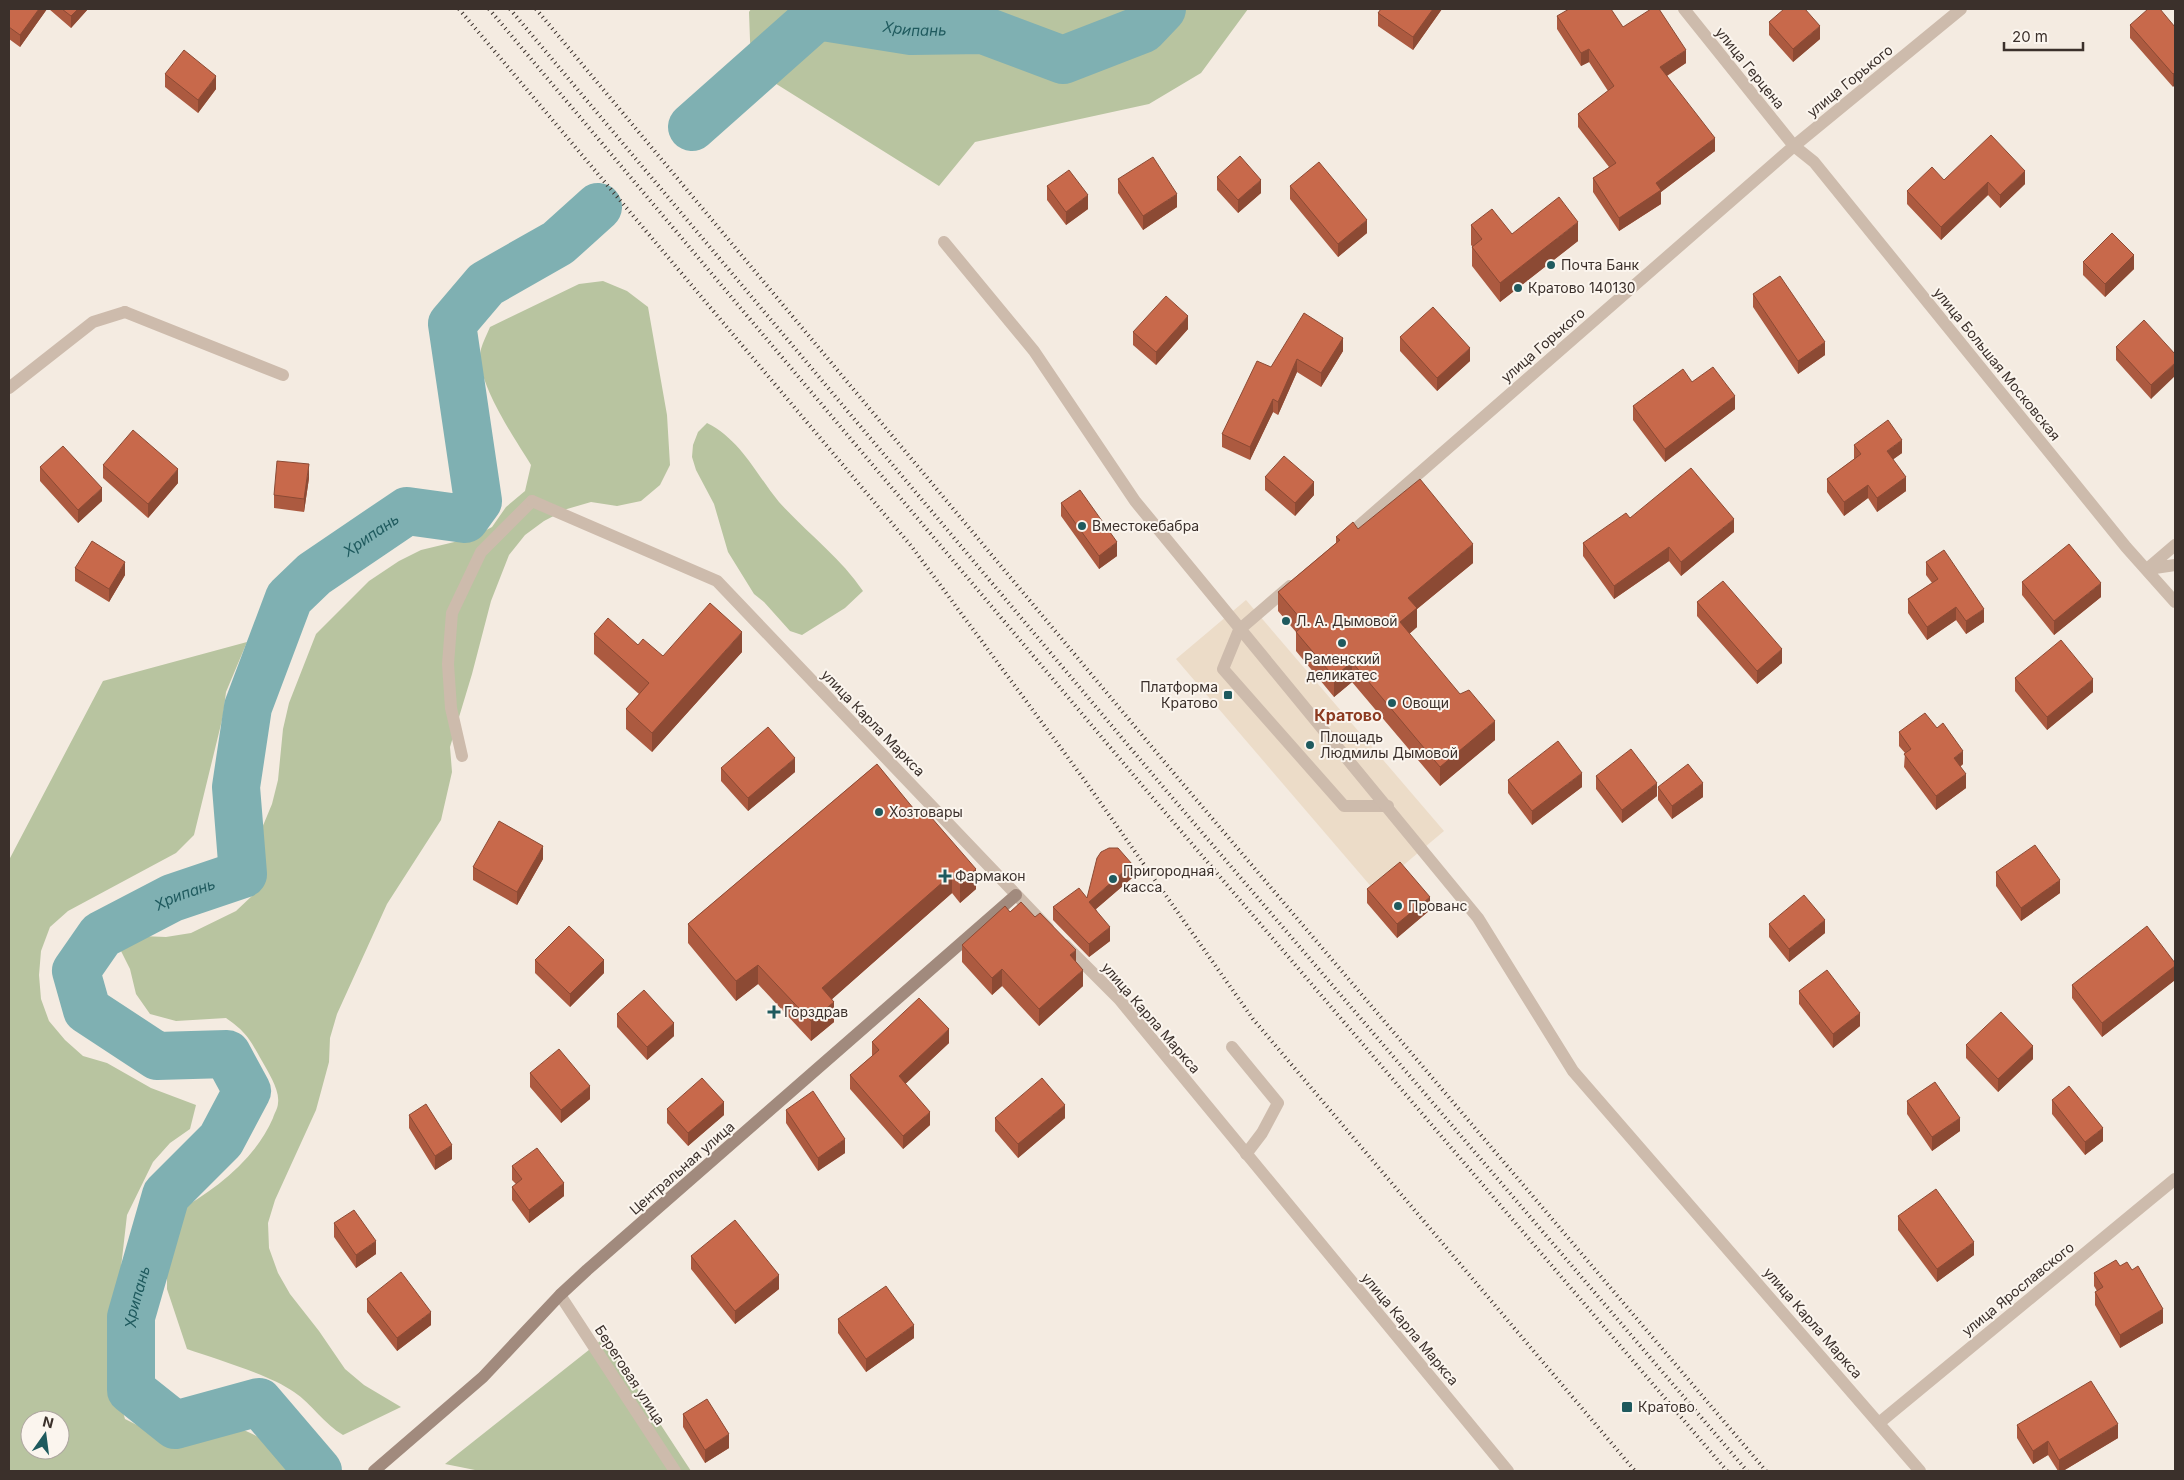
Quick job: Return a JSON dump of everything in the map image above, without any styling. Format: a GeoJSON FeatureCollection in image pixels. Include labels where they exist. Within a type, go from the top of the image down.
{"type":"FeatureCollection","features":[{"type":"Feature","properties":{"kind":"street","name":"улица Герцена"},"geometry":{"type":"LineString","coordinates":[[1684,9],[1794,146]]}},
{"type":"Feature","properties":{"kind":"street","name":"улица Горького"},"geometry":{"type":"LineString","coordinates":[[1337,545],[1794,146],[1961,9]]}},
{"type":"Feature","properties":{"kind":"street","name":"улица Большая Московская"},"geometry":{"type":"LineString","coordinates":[[1794,146],[1814,162],[2126,546],[2175,602]]}},
{"type":"Feature","properties":{"kind":"street","name":"улица Карла Маркса"},"geometry":{"type":"LineString","coordinates":[[944,242],[1034,351],[1135,501],[1239,630],[1388,806],[1478,918],[1573,1071],[1920,1471]]}},
{"type":"Feature","properties":{"kind":"street"},"geometry":{"type":"LineString","coordinates":[[9,388],[93,322],[125,312],[283,375]]}},
{"type":"Feature","properties":{"kind":"street","name":"улица Карла Маркса"},"geometry":{"type":"LineString","coordinates":[[462,756],[450,699],[448,664],[452,613],[481,552],[532,501],[717,581],[1016,895],[1119,1000],[1508,1471]]}},
{"type":"Feature","properties":{"kind":"street"},"geometry":{"type":"LineString","coordinates":[[2148,569],[2175,545]]}},
{"type":"Feature","properties":{"kind":"street"},"geometry":{"type":"LineString","coordinates":[[2148,569],[2175,565]]}},
{"type":"Feature","properties":{"kind":"street"},"geometry":{"type":"LineString","coordinates":[[1299,578],[1239,630],[1223,670],[1344,806],[1388,806]]}},
{"type":"Feature","properties":{"kind":"street","name":"Центральная улица"},"geometry":{"type":"LineString","coordinates":[[374,1471],[414,1439],[483,1377],[560,1295],[1016,895]]}},
{"type":"Feature","properties":{"kind":"street"},"geometry":{"type":"LineString","coordinates":[[1232,1047],[1278,1103],[1262,1134],[1246,1154]]}},
{"type":"Feature","properties":{"kind":"street","name":"улица Ярославского"},"geometry":{"type":"LineString","coordinates":[[1879,1423],[2175,1179]]}},
{"type":"Feature","properties":{"kind":"street","name":"Береговая улица"},"geometry":{"type":"LineString","coordinates":[[560,1295],[675,1471]]}},
{"type":"Feature","properties":{"kind":"green space"},"geometry":{"type":"Polygon","coordinates":[[[751,9],[1248,9],[1201,73],[1149,104],[975,142],[939,186],[751,68],[749,12],[751,9]]]}},
{"type":"Feature","properties":{"kind":"green space"},"geometry":{"type":"Polygon","coordinates":[[[603,281],[627,291],[648,307],[667,415],[670,465],[660,485],[641,501],[617,506],[591,502],[567,509],[544,521],[525,535],[509,555],[491,601],[450,747],[452,772],[441,820],[387,904],[337,1014],[330,1038],[329,1062],[316,1110],[275,1200],[268,1223],[269,1248],[278,1273],[290,1294],[319,1331],[345,1369],[364,1385],[401,1407],[343,1435],[294,1392],[284,1386],[242,1368],[187,1349],[167,1289],[167,1250],[175,1212],[218,1184],[244,1161],[265,1133],[277,1109],[278,1098],[273,1081],[250,1041],[239,1028],[226,1018],[176,1021],[150,1014],[136,994],[130,969],[119,947],[141,936],[166,937],[191,933],[236,911],[254,894],[264,872],[262,828],[272,804],[278,780],[283,729],[289,703],[316,634],[369,581],[399,561],[421,550],[471,538],[492,527],[506,507],[525,491],[531,465],[506,425],[483,376],[480,361],[481,349],[490,327],[579,284],[603,281]]]}},
{"type":"Feature","properties":{"kind":"green space"},"geometry":{"type":"Polygon","coordinates":[[[707,423],[719,430],[739,448],[779,502],[834,556],[863,591],[845,608],[802,635],[790,631],[764,602],[754,594],[728,552],[714,504],[696,470],[692,457],[693,445],[698,432],[707,423]]]}},
{"type":"Feature","properties":{"kind":"green space"},"geometry":{"type":"Polygon","coordinates":[[[247,642],[226,692],[223,716],[194,835],[176,853],[68,911],[50,927],[41,951],[39,975],[41,999],[49,1021],[65,1040],[83,1056],[107,1063],[151,1088],[196,1105],[190,1129],[170,1143],[153,1162],[127,1215],[119,1285],[109,1334],[107,1358],[125,1419],[177,1445],[232,1429],[245,1431],[271,1446],[302,1471],[9,1471],[9,860],[103,681],[247,642]]]}},
{"type":"Feature","properties":{"kind":"green space"},"geometry":{"type":"Polygon","coordinates":[[[604,1338],[691,1471],[480,1471],[445,1464],[604,1338]]]}},
{"type":"Feature","properties":{"kind":"shaded area","name":"Площадь Людмилы Дымовой"},"geometry":{"type":"Polygon","coordinates":[[[1246,600],[1444,831],[1374,890],[1176,659],[1246,600]]]}},
{"type":"Feature","properties":{"kind":"building"},"geometry":{"type":"Polygon","coordinates":[[[9,9],[39,9],[20,35],[9,27],[9,9]]]}},
{"type":"Feature","properties":{"kind":"building"},"geometry":{"type":"Polygon","coordinates":[[[62,9],[78,9],[71,16],[62,9]]]}},
{"type":"Feature","properties":{"kind":"building"},"geometry":{"type":"Polygon","coordinates":[[[1381,9],[1433,9],[1413,37],[1378,13],[1381,9]]]}},
{"type":"Feature","properties":{"kind":"building"},"geometry":{"type":"Polygon","coordinates":[[[1569,9],[1611,9],[1623,27],[1651,9],[1659,9],[1686,50],[1660,67],[1715,138],[1656,183],[1661,190],[1619,218],[1593,178],[1616,163],[1578,114],[1614,86],[1589,49],[1581,53],[1557,16],[1569,9]]]}},
{"type":"Feature","properties":{"kind":"building"},"geometry":{"type":"Polygon","coordinates":[[[1784,9],[1805,9],[1820,26],[1793,49],[1769,22],[1784,9]]]}},
{"type":"Feature","properties":{"kind":"building"},"geometry":{"type":"Polygon","coordinates":[[[2148,9],[2160,9],[2175,27],[2175,72],[2173,74],[2130,25],[2148,9]]]}},
{"type":"Feature","properties":{"kind":"building"},"geometry":{"type":"Polygon","coordinates":[[[184,50],[216,76],[198,100],[165,74],[184,50]]]}},
{"type":"Feature","properties":{"kind":"building"},"geometry":{"type":"Polygon","coordinates":[[[1991,135],[2025,171],[2000,195],[1988,182],[1941,227],[1907,191],[1932,167],[1944,180],[1991,135]]]}},
{"type":"Feature","properties":{"kind":"building"},"geometry":{"type":"Polygon","coordinates":[[[1240,156],[1261,180],[1238,200],[1217,177],[1240,156]]]}},
{"type":"Feature","properties":{"kind":"building"},"geometry":{"type":"Polygon","coordinates":[[[1153,157],[1177,194],[1143,216],[1118,179],[1153,157]]]}},
{"type":"Feature","properties":{"kind":"building"},"geometry":{"type":"Polygon","coordinates":[[[1319,162],[1367,220],[1338,244],[1290,186],[1319,162]]]}},
{"type":"Feature","properties":{"kind":"building"},"geometry":{"type":"Polygon","coordinates":[[[1069,170],[1088,195],[1066,212],[1047,186],[1069,170]]]}},
{"type":"Feature","properties":{"kind":"building"},"geometry":{"type":"Polygon","coordinates":[[[1559,197],[1578,222],[1500,283],[1472,247],[1482,239],[1471,225],[1492,209],[1512,234],[1559,197]]]}},
{"type":"Feature","properties":{"kind":"building"},"geometry":{"type":"Polygon","coordinates":[[[2112,233],[2134,255],[2105,284],[2083,262],[2112,233]]]}},
{"type":"Feature","properties":{"kind":"building"},"geometry":{"type":"Polygon","coordinates":[[[1780,276],[1825,342],[1798,361],[1753,294],[1780,276]]]}},
{"type":"Feature","properties":{"kind":"building"},"geometry":{"type":"Polygon","coordinates":[[[1166,296],[1188,316],[1156,352],[1133,332],[1166,296]]]}},
{"type":"Feature","properties":{"kind":"building"},"geometry":{"type":"Polygon","coordinates":[[[1433,307],[1470,348],[1437,378],[1400,337],[1433,307]]]}},
{"type":"Feature","properties":{"kind":"building"},"geometry":{"type":"Polygon","coordinates":[[[1304,313],[1343,338],[1321,373],[1297,359],[1278,402],[1273,399],[1250,447],[1222,434],[1257,361],[1271,367],[1304,313]]]}},
{"type":"Feature","properties":{"kind":"building"},"geometry":{"type":"Polygon","coordinates":[[[2144,320],[2175,354],[2175,363],[2151,385],[2116,347],[2144,320]]]}},
{"type":"Feature","properties":{"kind":"building"},"geometry":{"type":"Polygon","coordinates":[[[1713,367],[1735,396],[1665,449],[1633,406],[1683,369],[1692,382],[1713,367]]]}},
{"type":"Feature","properties":{"kind":"building"},"geometry":{"type":"Polygon","coordinates":[[[1888,420],[1902,440],[1887,451],[1906,477],[1877,498],[1868,485],[1844,502],[1827,479],[1861,454],[1854,445],[1888,420]]]}},
{"type":"Feature","properties":{"kind":"building"},"geometry":{"type":"Polygon","coordinates":[[[133,430],[178,469],[148,504],[103,465],[133,430]]]}},
{"type":"Feature","properties":{"kind":"building"},"geometry":{"type":"Polygon","coordinates":[[[63,446],[102,488],[78,510],[40,467],[63,446]]]}},
{"type":"Feature","properties":{"kind":"building"},"geometry":{"type":"Polygon","coordinates":[[[1284,456],[1314,482],[1295,503],[1265,477],[1284,456]]]}},
{"type":"Feature","properties":{"kind":"building"},"geometry":{"type":"Polygon","coordinates":[[[277,461],[309,464],[304,499],[274,495],[277,461]]]}},
{"type":"Feature","properties":{"kind":"building"},"geometry":{"type":"Polygon","coordinates":[[[1691,468],[1734,519],[1681,562],[1669,547],[1614,586],[1583,543],[1626,513],[1630,518],[1691,468]]]}},
{"type":"Feature","properties":{"kind":"building"},"geometry":{"type":"Polygon","coordinates":[[[1420,479],[1473,544],[1408,598],[1417,608],[1400,622],[1460,694],[1469,690],[1495,721],[1440,767],[1352,662],[1334,677],[1296,632],[1305,624],[1278,592],[1340,540],[1336,537],[1353,522],[1358,529],[1420,479]]]}},
{"type":"Feature","properties":{"kind":"building"},"geometry":{"type":"Polygon","coordinates":[[[1080,490],[1117,542],[1099,556],[1061,503],[1080,490]]]}},
{"type":"Feature","properties":{"kind":"building"},"geometry":{"type":"Polygon","coordinates":[[[92,541],[125,562],[109,589],[75,568],[92,541]]]}},
{"type":"Feature","properties":{"kind":"building"},"geometry":{"type":"Polygon","coordinates":[[[2069,544],[2101,583],[2054,621],[2022,582],[2069,544]]]}},
{"type":"Feature","properties":{"kind":"building"},"geometry":{"type":"Polygon","coordinates":[[[1944,550],[1984,609],[1966,621],[1956,607],[1927,627],[1908,599],[1938,579],[1926,562],[1944,550]]]}},
{"type":"Feature","properties":{"kind":"building"},"geometry":{"type":"Polygon","coordinates":[[[1723,581],[1782,649],[1757,671],[1697,602],[1723,581]]]}},
{"type":"Feature","properties":{"kind":"building"},"geometry":{"type":"Polygon","coordinates":[[[710,603],[742,632],[652,733],[626,709],[649,683],[594,634],[608,618],[638,645],[643,639],[663,656],[710,603]]]}},
{"type":"Feature","properties":{"kind":"building"},"geometry":{"type":"Polygon","coordinates":[[[2061,640],[2093,679],[2047,717],[2015,678],[2061,640]]]}},
{"type":"Feature","properties":{"kind":"building"},"geometry":{"type":"Polygon","coordinates":[[[1925,713],[1937,728],[1943,723],[1963,751],[1954,758],[1966,774],[1936,796],[1904,754],[1911,749],[1899,732],[1925,713]]]}},
{"type":"Feature","properties":{"kind":"building"},"geometry":{"type":"Polygon","coordinates":[[[768,727],[795,758],[748,798],[721,768],[768,727]]]}},
{"type":"Feature","properties":{"kind":"building"},"geometry":{"type":"Polygon","coordinates":[[[1558,741],[1582,773],[1532,811],[1508,780],[1558,741]]]}},
{"type":"Feature","properties":{"kind":"building"},"geometry":{"type":"Polygon","coordinates":[[[1631,749],[1657,783],[1622,810],[1596,776],[1631,749]]]}},
{"type":"Feature","properties":{"kind":"building"},"geometry":{"type":"Polygon","coordinates":[[[877,764],[918,814],[924,809],[976,869],[960,883],[952,874],[822,988],[834,1002],[811,1021],[758,965],[736,981],[688,924],[877,764]]]}},
{"type":"Feature","properties":{"kind":"building"},"geometry":{"type":"Polygon","coordinates":[[[1688,764],[1703,783],[1672,806],[1658,787],[1688,764]]]}},
{"type":"Feature","properties":{"kind":"building"},"geometry":{"type":"Polygon","coordinates":[[[499,821],[543,846],[517,892],[473,867],[499,821]]]}},
{"type":"Feature","properties":{"kind":"building"},"geometry":{"type":"Polygon","coordinates":[[[2035,845],[2060,880],[2021,908],[1996,872],[2035,845]]]}},
{"type":"Feature","properties":{"kind":"building"},"geometry":{"type":"Polygon","coordinates":[[[1109,848],[1118,848],[1132,864],[1089,902],[1110,927],[1089,944],[1053,907],[1079,888],[1087,898],[1097,858],[1101,852],[1109,848]]]}},
{"type":"Feature","properties":{"kind":"building","name":"Прованс"},"geometry":{"type":"Polygon","coordinates":[[[1400,862],[1430,897],[1397,924],[1367,889],[1400,862]]]}},
{"type":"Feature","properties":{"kind":"building"},"geometry":{"type":"Polygon","coordinates":[[[1804,895],[1825,920],[1789,949],[1769,924],[1804,895]]]}},
{"type":"Feature","properties":{"kind":"building"},"geometry":{"type":"Polygon","coordinates":[[[1021,902],[1035,917],[1040,913],[1076,950],[1070,955],[1083,970],[1039,1009],[1002,969],[992,978],[962,945],[1005,906],[1010,912],[1021,902]]]}},
{"type":"Feature","properties":{"kind":"building"},"geometry":{"type":"Polygon","coordinates":[[[569,926],[604,960],[570,994],[535,960],[569,926]]]}},
{"type":"Feature","properties":{"kind":"building"},"geometry":{"type":"Polygon","coordinates":[[[2147,926],[2175,963],[2175,966],[2102,1023],[2072,985],[2147,926]]]}},
{"type":"Feature","properties":{"kind":"building"},"geometry":{"type":"Polygon","coordinates":[[[1827,970],[1860,1013],[1833,1034],[1799,991],[1827,970]]]}},
{"type":"Feature","properties":{"kind":"building"},"geometry":{"type":"Polygon","coordinates":[[[644,990],[674,1023],[647,1047],[617,1014],[644,990]]]}},
{"type":"Feature","properties":{"kind":"building"},"geometry":{"type":"Polygon","coordinates":[[[919,998],[949,1029],[899,1076],[930,1112],[903,1136],[850,1075],[879,1050],[872,1042],[919,998]]]}},
{"type":"Feature","properties":{"kind":"building"},"geometry":{"type":"Polygon","coordinates":[[[2001,1012],[2033,1046],[1998,1079],[1966,1045],[2001,1012]]]}},
{"type":"Feature","properties":{"kind":"building"},"geometry":{"type":"Polygon","coordinates":[[[559,1049],[590,1086],[561,1110],[530,1073],[559,1049]]]}},
{"type":"Feature","properties":{"kind":"building"},"geometry":{"type":"Polygon","coordinates":[[[702,1078],[724,1102],[688,1133],[667,1109],[702,1078]]]}},
{"type":"Feature","properties":{"kind":"building"},"geometry":{"type":"Polygon","coordinates":[[[1042,1078],[1065,1105],[1018,1144],[995,1118],[1042,1078]]]}},
{"type":"Feature","properties":{"kind":"building"},"geometry":{"type":"Polygon","coordinates":[[[1935,1082],[1960,1118],[1932,1137],[1907,1101],[1935,1082]]]}},
{"type":"Feature","properties":{"kind":"building"},"geometry":{"type":"Polygon","coordinates":[[[2069,1086],[2103,1128],[2085,1142],[2052,1100],[2069,1086]]]}},
{"type":"Feature","properties":{"kind":"building"},"geometry":{"type":"Polygon","coordinates":[[[813,1091],[845,1139],[818,1158],[786,1110],[813,1091]]]}},
{"type":"Feature","properties":{"kind":"building"},"geometry":{"type":"Polygon","coordinates":[[[426,1104],[452,1145],[435,1156],[409,1115],[426,1104]]]}},
{"type":"Feature","properties":{"kind":"building"},"geometry":{"type":"Polygon","coordinates":[[[537,1148],[564,1183],[529,1210],[512,1187],[522,1179],[512,1166],[537,1148]]]}},
{"type":"Feature","properties":{"kind":"building"},"geometry":{"type":"Polygon","coordinates":[[[1936,1189],[1974,1242],[1937,1269],[1898,1216],[1936,1189]]]}},
{"type":"Feature","properties":{"kind":"building"},"geometry":{"type":"Polygon","coordinates":[[[354,1210],[376,1241],[356,1255],[334,1223],[354,1210]]]}},
{"type":"Feature","properties":{"kind":"building"},"geometry":{"type":"Polygon","coordinates":[[[735,1220],[779,1275],[735,1311],[691,1256],[735,1220]]]}},
{"type":"Feature","properties":{"kind":"building"},"geometry":{"type":"Polygon","coordinates":[[[2116,1260],[2120,1266],[2127,1262],[2132,1270],[2138,1266],[2163,1309],[2120,1335],[2095,1292],[2103,1287],[2094,1273],[2116,1260]]]}},
{"type":"Feature","properties":{"kind":"building"},"geometry":{"type":"Polygon","coordinates":[[[401,1272],[431,1312],[397,1338],[367,1299],[401,1272]]]}},
{"type":"Feature","properties":{"kind":"building"},"geometry":{"type":"Polygon","coordinates":[[[886,1286],[914,1325],[866,1359],[838,1319],[886,1286]]]}},
{"type":"Feature","properties":{"kind":"building"},"geometry":{"type":"Polygon","coordinates":[[[2091,1381],[2118,1424],[2059,1460],[2048,1441],[2033,1451],[2017,1425],[2091,1381]]]}},
{"type":"Feature","properties":{"kind":"building"},"geometry":{"type":"Polygon","coordinates":[[[707,1399],[729,1434],[705,1450],[683,1414],[707,1399]]]}},
{"type":"Feature","properties":{"kind":"waterway","name":"Хрипань"},"geometry":{"type":"LineString","coordinates":[[692,127],[817,16],[911,31],[983,30],[1063,60],[1143,29],[1162,9]]}},
{"type":"Feature","properties":{"kind":"waterway","name":"Хрипань"},"geometry":{"type":"LineString","coordinates":[[318,1471],[259,1402],[175,1425],[131,1390],[131,1317],[166,1195],[221,1140],[247,1091],[227,1054],[157,1056],[87,1010],[76,971],[101,935],[172,898],[243,874],[236,787],[248,707],[289,598],[314,574],[407,511],[465,519],[478,501],[452,324],[486,284],[558,243],[598,207]]}},
{"type":"Feature","properties":{"kind":"railway"},"geometry":{"type":"LineString","coordinates":[[459,9],[912,547],[1083,778],[1253,1019],[1635,1471]]}},
{"type":"Feature","properties":{"kind":"railway"},"geometry":{"type":"LineString","coordinates":[[489,9],[1152,797],[1727,1471]]}},
{"type":"Feature","properties":{"kind":"railway"},"geometry":{"type":"LineString","coordinates":[[510,9],[1164,788],[1747,1471]]}},
{"type":"Feature","properties":{"kind":"railway"},"geometry":{"type":"LineString","coordinates":[[536,9],[1177,777],[1766,1471]]}},
{"type":"Feature","properties":{"kind":"place","name":"Почта Банк"},"geometry":{"type":"Point","coordinates":[1551,265]}},
{"type":"Feature","properties":{"kind":"place","name":"Кратово 140130"},"geometry":{"type":"Point","coordinates":[1518,288]}},
{"type":"Feature","properties":{"kind":"place","name":"Вместокебабра"},"geometry":{"type":"Point","coordinates":[1082,526]}},
{"type":"Feature","properties":{"kind":"place","name":"Л. А. Дымовой"},"geometry":{"type":"Point","coordinates":[1286,621]}},
{"type":"Feature","properties":{"kind":"place","name":"Раменский деликатес"},"geometry":{"type":"Point","coordinates":[1342,643]}},
{"type":"Feature","properties":{"kind":"place","name":"Платформа Кратово"},"geometry":{"type":"Point","coordinates":[1228,695]}},
{"type":"Feature","properties":{"kind":"place","name":"Овощи"},"geometry":{"type":"Point","coordinates":[1392,703]}},
{"type":"Feature","properties":{"kind":"place","name":"Площадь Людмилы Дымовой"},"geometry":{"type":"Point","coordinates":[1310,745]}},
{"type":"Feature","properties":{"kind":"place","name":"Хозтовары"},"geometry":{"type":"Point","coordinates":[879,812]}},
{"type":"Feature","properties":{"kind":"place","name":"Фармакон"},"geometry":{"type":"Point","coordinates":[945,876]}},
{"type":"Feature","properties":{"kind":"place","name":"Пригородная касса"},"geometry":{"type":"Point","coordinates":[1113,879]}},
{"type":"Feature","properties":{"kind":"place","name":"Прованс"},"geometry":{"type":"Point","coordinates":[1398,906]}},
{"type":"Feature","properties":{"kind":"place","name":"Горздрав"},"geometry":{"type":"Point","coordinates":[774,1012]}},
{"type":"Feature","properties":{"kind":"place","name":"Кратово"},"geometry":{"type":"Point","coordinates":[1627,1407]}},
{"type":"Feature","properties":{"kind":"district","name":"Кратово"},"geometry":{"type":"Point","coordinates":[1348,715]}}]}
